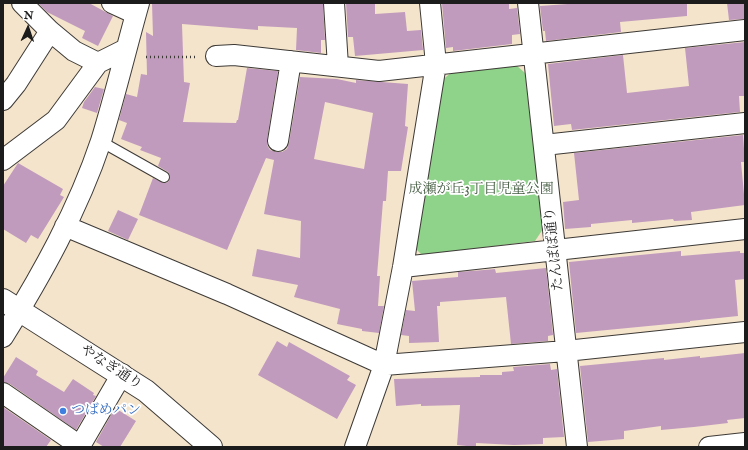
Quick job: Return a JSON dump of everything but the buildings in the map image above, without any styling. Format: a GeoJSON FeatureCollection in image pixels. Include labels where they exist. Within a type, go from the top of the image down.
{"type":"FeatureCollection","features":[{"type":"Feature","properties":{"kind":"street"},"geometry":{"type":"LineString","coordinates":[[22,3],[74,52],[98,63]]}},
{"type":"Feature","properties":{"kind":"street"},"geometry":{"type":"LineString","coordinates":[[3,337],[11,305],[65,226],[85,182],[100,142],[137,9],[112,3]]}},
{"type":"Feature","properties":{"kind":"street"},"geometry":{"type":"LineString","coordinates":[[334,3],[338,66]]}},
{"type":"Feature","properties":{"kind":"street"},"geometry":{"type":"LineString","coordinates":[[355,447],[384,365],[403,267],[436,64],[430,3]]}},
{"type":"Feature","properties":{"kind":"street","name":"たんぽぽ通り"},"geometry":{"type":"LineString","coordinates":[[528,3],[577,447]]}},
{"type":"Feature","properties":{"kind":"street"},"geometry":{"type":"LineString","coordinates":[[216,56],[234,55],[378,71],[745,30]]}},
{"type":"Feature","properties":{"kind":"street"},"geometry":{"type":"LineString","coordinates":[[3,100],[16,84],[50,31]]}},
{"type":"Feature","properties":{"kind":"street"},"geometry":{"type":"LineString","coordinates":[[6,152],[56,120],[98,63],[125,53]]}},
{"type":"Feature","properties":{"kind":"street"},"geometry":{"type":"LineString","coordinates":[[278,142],[290,61]]}},
{"type":"Feature","properties":{"kind":"street"},"geometry":{"type":"LineString","coordinates":[[544,145],[745,123]]}},
{"type":"Feature","properties":{"kind":"street"},"geometry":{"type":"LineString","coordinates":[[65,226],[227,294],[384,365],[566,351],[745,332]]}},
{"type":"Feature","properties":{"kind":"street"},"geometry":{"type":"LineString","coordinates":[[403,267],[745,229]]}},
{"type":"Feature","properties":{"kind":"street","name":"やなぎ通り"},"geometry":{"type":"LineString","coordinates":[[11,305],[146,390],[211,447]]}},
{"type":"Feature","properties":{"kind":"street"},"geometry":{"type":"LineString","coordinates":[[3,393],[80,446],[122,374]]}},
{"type":"Feature","properties":{"kind":"street"},"geometry":{"type":"LineString","coordinates":[[708,447],[745,443]]}},
{"type":"Feature","properties":{"kind":"lane"},"geometry":{"type":"LineString","coordinates":[[100,142],[164,177]]}},
{"type":"Feature","properties":{"kind":"path"},"geometry":{"type":"LineString","coordinates":[[125,53],[179,57]]}},
{"type":"Feature","properties":{"kind":"green space","name":"成瀬が丘3丁目児童公園"},"geometry":{"type":"Polygon","coordinates":[[[516,65],[525,73],[543,229],[535,241],[422,255],[414,247],[441,81],[452,72],[516,65]]]}},
{"type":"Feature","properties":{"kind":"place","name":"つばめパン"},"geometry":{"type":"Point","coordinates":[63,411]}}]}
